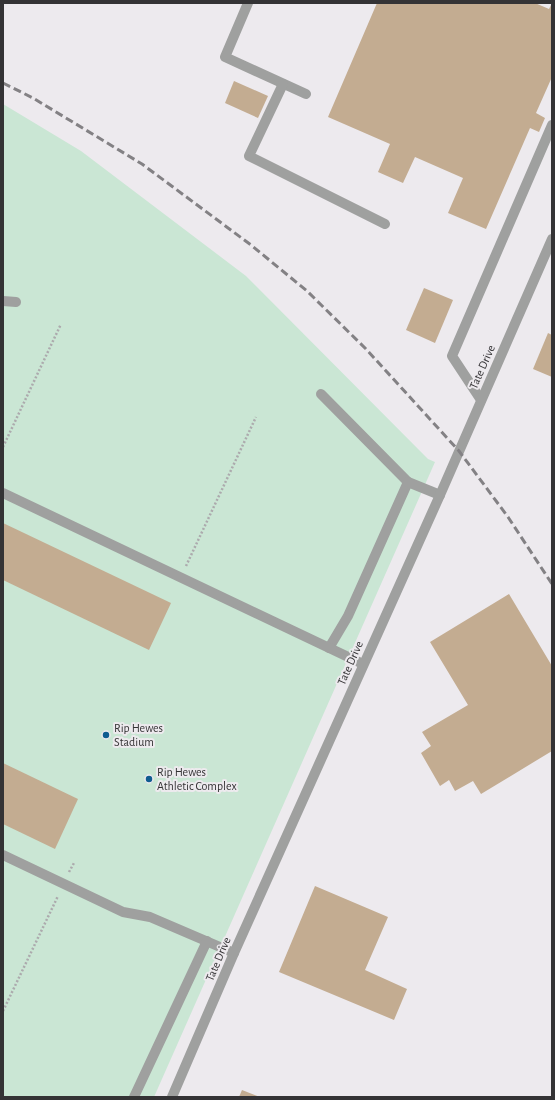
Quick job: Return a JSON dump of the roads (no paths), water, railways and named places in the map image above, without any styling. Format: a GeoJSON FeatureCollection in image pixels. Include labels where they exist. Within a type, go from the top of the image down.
{"type":"FeatureCollection","features":[{"type":"Feature","properties":{"kind":"street"},"geometry":{"type":"LineString","coordinates":[[248,3],[224,56],[306,94]]}},
{"type":"Feature","properties":{"kind":"street"},"geometry":{"type":"LineString","coordinates":[[283,84],[249,156],[385,224]]}},
{"type":"Feature","properties":{"kind":"street"},"geometry":{"type":"LineString","coordinates":[[481,400],[452,356],[552,125]]}},
{"type":"Feature","properties":{"kind":"street","name":"Tate Drive"},"geometry":{"type":"LineString","coordinates":[[172,1097],[234,953],[440,495],[552,239]]}},
{"type":"Feature","properties":{"kind":"street"},"geometry":{"type":"LineString","coordinates":[[3,301],[16,302]]}},
{"type":"Feature","properties":{"kind":"street"},"geometry":{"type":"LineString","coordinates":[[322,394],[408,482],[440,495]]}},
{"type":"Feature","properties":{"kind":"street"},"geometry":{"type":"LineString","coordinates":[[329,648],[348,616],[408,482]]}},
{"type":"Feature","properties":{"kind":"street"},"geometry":{"type":"LineString","coordinates":[[3,493],[363,664]]}},
{"type":"Feature","properties":{"kind":"street"},"geometry":{"type":"LineString","coordinates":[[3,855],[123,912],[150,917],[234,953]]}},
{"type":"Feature","properties":{"kind":"street"},"geometry":{"type":"LineString","coordinates":[[134,1097],[207,941]]}},
{"type":"Feature","properties":{"kind":"railway"},"geometry":{"type":"LineString","coordinates":[[3,83],[33,98],[142,164],[251,245],[307,291],[366,349],[459,451],[508,517],[552,584]]}},
{"type":"Feature","properties":{"kind":"place","name":"Rip Hewes Stadium"},"geometry":{"type":"Point","coordinates":[106,735]}},
{"type":"Feature","properties":{"kind":"place","name":"Rip Hewes Athletic Complex"},"geometry":{"type":"Point","coordinates":[149,779]}}]}
